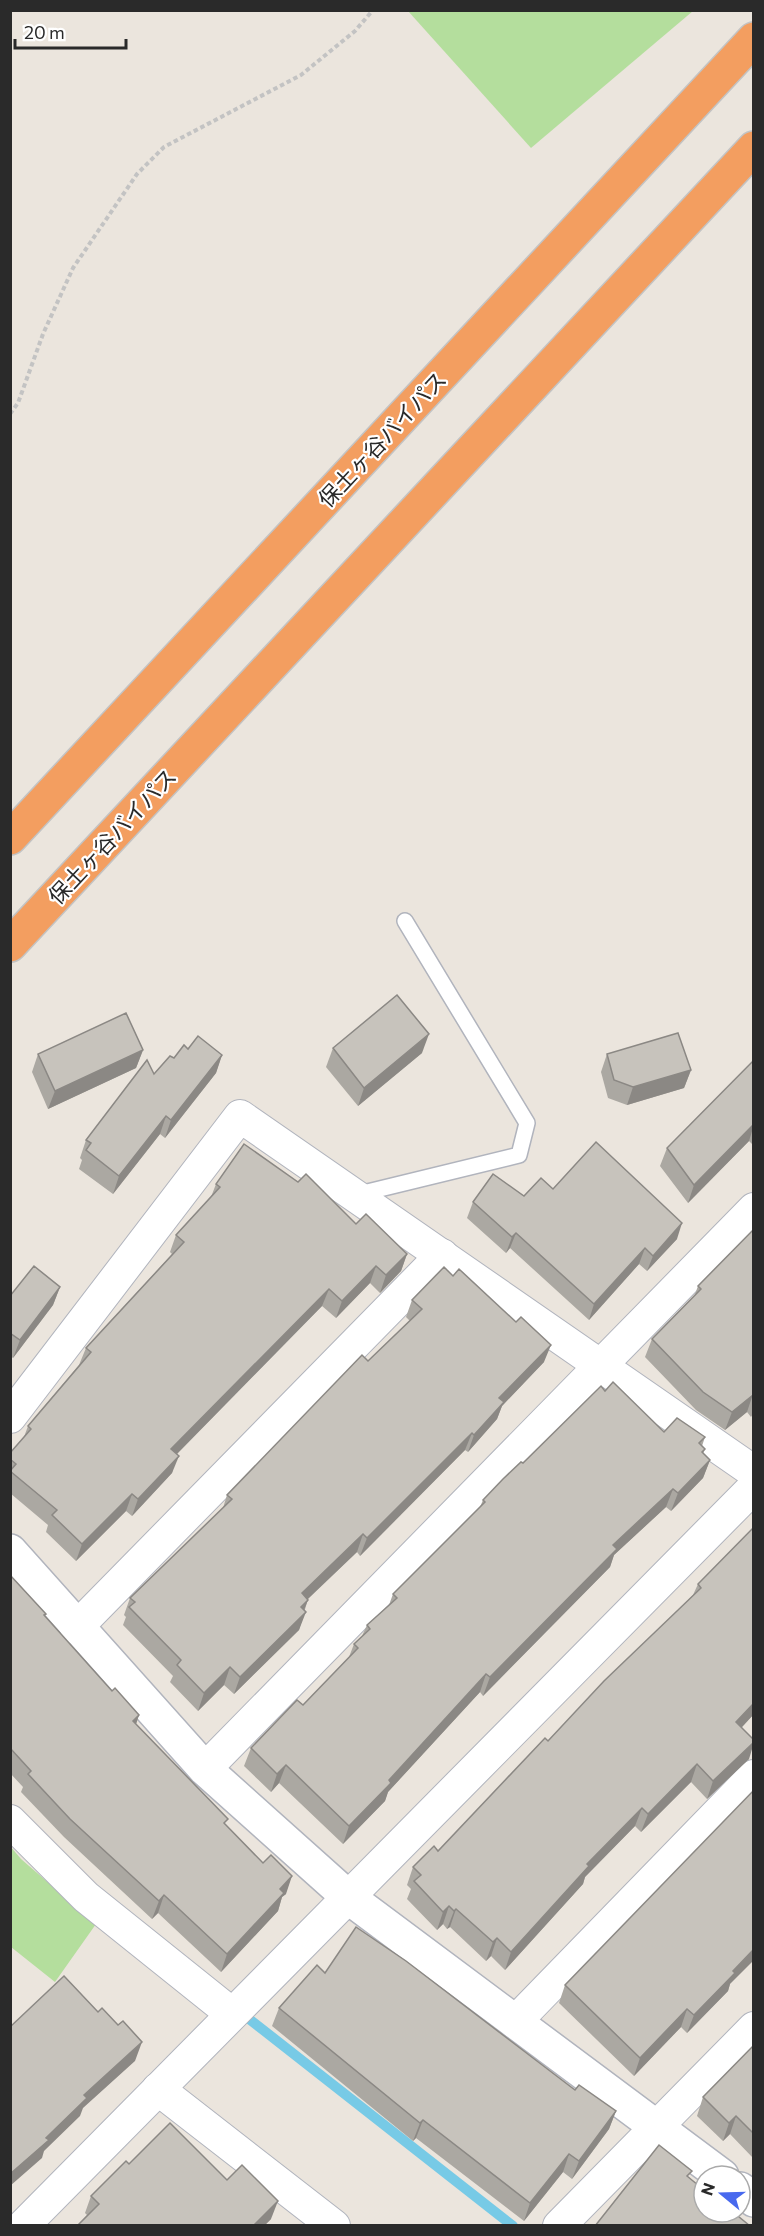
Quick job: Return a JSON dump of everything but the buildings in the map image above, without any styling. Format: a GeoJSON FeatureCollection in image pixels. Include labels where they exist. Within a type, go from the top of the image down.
{"type":"FeatureCollection","features":[{"type":"Feature","properties":{"kind":"highway","name":"保土ヶ谷バイパス"},"geometry":{"type":"LineString","coordinates":[[10,838],[753,39]]}},
{"type":"Feature","properties":{"kind":"highway","name":"保土ヶ谷バイパス"},"geometry":{"type":"LineString","coordinates":[[10,945],[753,148]]}},
{"type":"Feature","properties":{"kind":"street"},"geometry":{"type":"LineString","coordinates":[[10,1417],[240,1116],[753,1472]]}},
{"type":"Feature","properties":{"kind":"street"},"geometry":{"type":"LineString","coordinates":[[205,1769],[753,1209]]}},
{"type":"Feature","properties":{"kind":"street"},"geometry":{"type":"LineString","coordinates":[[76,1628],[442,1255]]}},
{"type":"Feature","properties":{"kind":"street"},"geometry":{"type":"LineString","coordinates":[[22,2226],[753,1487]]}},
{"type":"Feature","properties":{"kind":"street"},"geometry":{"type":"LineString","coordinates":[[10,1551],[76,1628],[205,1769],[348,1897],[706,2164]]}},
{"type":"Feature","properties":{"kind":"street"},"geometry":{"type":"LineString","coordinates":[[515,2022],[753,1776]]}},
{"type":"Feature","properties":{"kind":"street"},"geometry":{"type":"LineString","coordinates":[[10,1821],[86,1897],[232,2014]]}},
{"type":"Feature","properties":{"kind":"street"},"geometry":{"type":"LineString","coordinates":[[560,2226],[753,2028]]}},
{"type":"Feature","properties":{"kind":"street"},"geometry":{"type":"LineString","coordinates":[[158,2089],[323,2222]]}},
{"type":"Feature","properties":{"kind":"lane"},"geometry":{"type":"LineString","coordinates":[[355,1195],[519,1155],[527,1123],[405,921]]}},
{"type":"Feature","properties":{"kind":"path"},"geometry":{"type":"LineString","coordinates":[[10,414],[18,403],[43,334],[73,268],[137,174],[164,147],[301,75],[356,31],[373,10]]}},
{"type":"Feature","properties":{"kind":"green space"},"geometry":{"type":"Polygon","coordinates":[[[408,10],[693,11],[531,148],[408,10]]]}},
{"type":"Feature","properties":{"kind":"green space"},"geometry":{"type":"Polygon","coordinates":[[[10,1846],[21,1859],[96,1924],[55,1982],[11,1947],[10,1846]]]}},
{"type":"Feature","properties":{"kind":"waterway"},"geometry":{"type":"LineString","coordinates":[[239,2011],[513,2226]]}}]}
